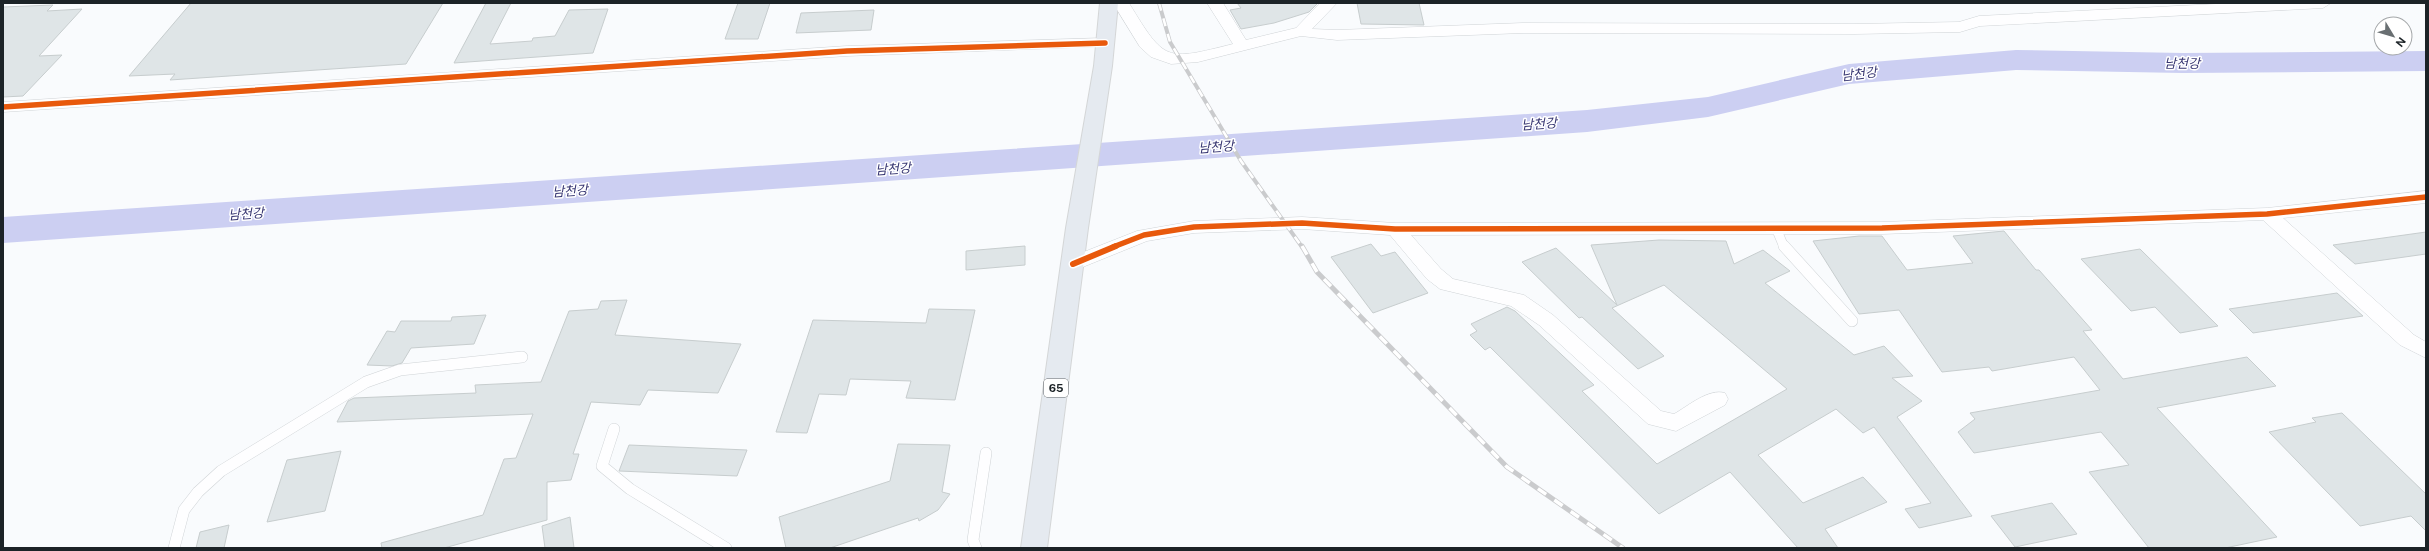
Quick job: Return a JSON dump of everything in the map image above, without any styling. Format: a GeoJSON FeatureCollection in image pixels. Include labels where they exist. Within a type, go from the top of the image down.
{"type":"FeatureCollection","features":[{"type":"Feature","properties":{"kind":"main road","name":"65"},"geometry":{"type":"LineString","coordinates":[[1034,548],[1073,264],[1076,228],[1103,66],[1109,3]]}},
{"type":"Feature","properties":{"kind":"street"},"geometry":{"type":"LineString","coordinates":[[1122,3],[1146,44],[1157,54],[1171,58],[1198,57],[1301,31],[1316,34],[1337,35],[1523,28],[1696,27],[1854,29],[1960,27],[1979,21],[2323,3]]}},
{"type":"Feature","properties":{"kind":"street"},"geometry":{"type":"LineString","coordinates":[[1215,3],[1242,46]]}},
{"type":"Feature","properties":{"kind":"street"},"geometry":{"type":"LineString","coordinates":[[1301,31],[1329,3]]}},
{"type":"Feature","properties":{"kind":"street"},"geometry":{"type":"LineString","coordinates":[[3,107],[847,51],[1105,43]]}},
{"type":"Feature","properties":{"kind":"street"},"geometry":{"type":"LineString","coordinates":[[1073,264],[1144,235],[1194,228],[1302,224],[1395,229],[1945,226],[2267,214],[2426,197]]}},
{"type":"Feature","properties":{"kind":"street"},"geometry":{"type":"LineString","coordinates":[[2267,214],[2407,340],[2426,351]]}},
{"type":"Feature","properties":{"kind":"street"},"geometry":{"type":"LineString","coordinates":[[1395,229],[1434,274],[1447,284],[1517,300],[1546,320],[1655,418],[1676,422],[1718,399]]}},
{"type":"Feature","properties":{"kind":"lane"},"geometry":{"type":"LineString","coordinates":[[1776,228],[1784,248],[1852,321]]}},
{"type":"Feature","properties":{"kind":"lane"},"geometry":{"type":"LineString","coordinates":[[174,548],[184,510],[198,492],[221,471],[366,382],[400,370],[522,357]]}},
{"type":"Feature","properties":{"kind":"lane"},"geometry":{"type":"LineString","coordinates":[[614,429],[602,466],[630,489],[726,548]]}},
{"type":"Feature","properties":{"kind":"lane"},"geometry":{"type":"LineString","coordinates":[[976,548],[973,540],[986,453]]}},
{"type":"Feature","properties":{"kind":"building"},"geometry":{"type":"Polygon","coordinates":[[[191,3],[443,3],[406,64],[170,80],[175,74],[129,76],[191,3]]]}},
{"type":"Feature","properties":{"kind":"building"},"geometry":{"type":"Polygon","coordinates":[[[486,3],[511,3],[490,44],[532,41],[533,38],[555,36],[569,10],[608,9],[593,53],[454,63],[486,3]]]}},
{"type":"Feature","properties":{"kind":"building"},"geometry":{"type":"Polygon","coordinates":[[[738,3],[770,3],[758,39],[725,39],[738,3]]]}},
{"type":"Feature","properties":{"kind":"building"},"geometry":{"type":"Polygon","coordinates":[[[1237,3],[1318,3],[1309,12],[1274,23],[1241,29],[1230,10],[1241,8],[1237,3]]]}},
{"type":"Feature","properties":{"kind":"building"},"geometry":{"type":"Polygon","coordinates":[[[1357,3],[1419,3],[1424,25],[1361,24],[1357,3]]]}},
{"type":"Feature","properties":{"kind":"building"},"geometry":{"type":"Polygon","coordinates":[[[53,5],[47,11],[82,9],[39,56],[62,55],[23,96],[3,97],[3,7],[53,5]]]}},
{"type":"Feature","properties":{"kind":"building"},"geometry":{"type":"Polygon","coordinates":[[[874,10],[871,30],[796,33],[801,13],[874,10]]]}},
{"type":"Feature","properties":{"kind":"building"},"geometry":{"type":"Polygon","coordinates":[[[2004,231],[2036,270],[2039,270],[2092,330],[2083,331],[2123,379],[2247,357],[2276,386],[2157,408],[2277,537],[2225,548],[2149,548],[2089,472],[2129,465],[2101,432],[1974,453],[1958,432],[1975,419],[1970,413],[2100,390],[2074,357],[1992,371],[1989,367],[1942,372],[1899,310],[1859,314],[1813,241],[1859,236],[1882,236],[1907,270],[1973,263],[1953,236],[2004,231]]]}},
{"type":"Feature","properties":{"kind":"building"},"geometry":{"type":"Polygon","coordinates":[[[2426,232],[2426,254],[2355,264],[2333,245],[2426,232]]]}},
{"type":"Feature","properties":{"kind":"building"},"geometry":{"type":"Polygon","coordinates":[[[1659,240],[1726,241],[1734,264],[1763,250],[1790,271],[1765,283],[1854,355],[1884,346],[1913,376],[1892,378],[1922,401],[1897,417],[1972,516],[1919,528],[1905,509],[1931,503],[1874,427],[1863,433],[1836,409],[1758,455],[1803,503],[1863,477],[1887,502],[1825,529],[1838,548],[1798,548],[1730,472],[1659,514],[1490,347],[1485,350],[1470,335],[1477,331],[1471,324],[1507,307],[1515,311],[1594,385],[1582,391],[1657,464],[1787,389],[1664,285],[1612,308],[1664,356],[1638,369],[1582,317],[1579,318],[1522,262],[1556,248],[1617,305],[1591,245],[1659,240]]]}},
{"type":"Feature","properties":{"kind":"building"},"geometry":{"type":"Polygon","coordinates":[[[1371,244],[1381,256],[1395,252],[1428,293],[1373,313],[1331,257],[1371,244]]]}},
{"type":"Feature","properties":{"kind":"building"},"geometry":{"type":"Polygon","coordinates":[[[1025,246],[1025,265],[966,270],[966,251],[1025,246]]]}},
{"type":"Feature","properties":{"kind":"building"},"geometry":{"type":"Polygon","coordinates":[[[2140,249],[2218,326],[2180,333],[2155,307],[2131,311],[2081,259],[2140,249]]]}},
{"type":"Feature","properties":{"kind":"building"},"geometry":{"type":"Polygon","coordinates":[[[2337,293],[2363,316],[2253,333],[2229,309],[2337,293]]]}},
{"type":"Feature","properties":{"kind":"building"},"geometry":{"type":"Polygon","coordinates":[[[627,300],[615,335],[741,344],[718,393],[648,390],[640,405],[591,402],[573,454],[579,454],[571,480],[547,482],[547,520],[444,548],[382,548],[381,543],[483,515],[504,459],[516,458],[533,414],[337,422],[348,401],[354,398],[476,393],[475,385],[541,382],[569,311],[598,309],[601,301],[627,300]]]}},
{"type":"Feature","properties":{"kind":"building"},"geometry":{"type":"Polygon","coordinates":[[[929,309],[975,310],[955,400],[906,398],[911,381],[850,379],[846,395],[819,394],[807,433],[776,432],[813,320],[926,323],[929,309]]]}},
{"type":"Feature","properties":{"kind":"building"},"geometry":{"type":"Polygon","coordinates":[[[486,315],[474,344],[411,348],[402,363],[392,366],[367,365],[387,331],[395,332],[401,321],[451,321],[452,317],[486,315]]]}},
{"type":"Feature","properties":{"kind":"building"},"geometry":{"type":"Polygon","coordinates":[[[2342,413],[2426,494],[2426,531],[2411,516],[2360,526],[2269,432],[2316,422],[2312,418],[2342,413]]]}},
{"type":"Feature","properties":{"kind":"building"},"geometry":{"type":"Polygon","coordinates":[[[898,444],[950,445],[942,492],[950,494],[938,510],[919,521],[918,518],[830,548],[786,548],[779,517],[890,481],[898,444]]]}},
{"type":"Feature","properties":{"kind":"building"},"geometry":{"type":"Polygon","coordinates":[[[629,445],[747,450],[737,476],[619,471],[629,445]]]}},
{"type":"Feature","properties":{"kind":"building"},"geometry":{"type":"Polygon","coordinates":[[[341,451],[325,511],[267,522],[287,460],[341,451]]]}},
{"type":"Feature","properties":{"kind":"building"},"geometry":{"type":"Polygon","coordinates":[[[2052,503],[2077,534],[2015,547],[1991,516],[2052,503]]]}},
{"type":"Feature","properties":{"kind":"building"},"geometry":{"type":"Polygon","coordinates":[[[570,517],[574,548],[545,548],[542,526],[570,517]]]}},
{"type":"Feature","properties":{"kind":"building"},"geometry":{"type":"Polygon","coordinates":[[[229,525],[224,548],[196,548],[200,532],[229,525]]]}},
{"type":"Feature","properties":{"kind":"waterway","name":"남천강"},"geometry":{"type":"LineString","coordinates":[[3,230],[1587,121],[1708,107],[1849,74],[2016,60],[2183,63],[2426,61]]}},
{"type":"Feature","properties":{"kind":"railway"},"geometry":{"type":"LineString","coordinates":[[1159,3],[1170,42],[1241,161],[1302,247]]}},
{"type":"Feature","properties":{"kind":"railway"},"geometry":{"type":"LineString","coordinates":[[1302,246],[1317,272],[1507,467],[1623,548]]}},
{"type":"Feature","properties":{"kind":"cycle path"},"geometry":{"type":"LineString","coordinates":[[3,107],[847,51],[1105,43]]}},
{"type":"Feature","properties":{"kind":"cycle path"},"geometry":{"type":"LineString","coordinates":[[1073,264],[1144,235],[1194,227],[1302,223],[1395,229],[1882,228],[2267,214],[2426,197]]}}]}
